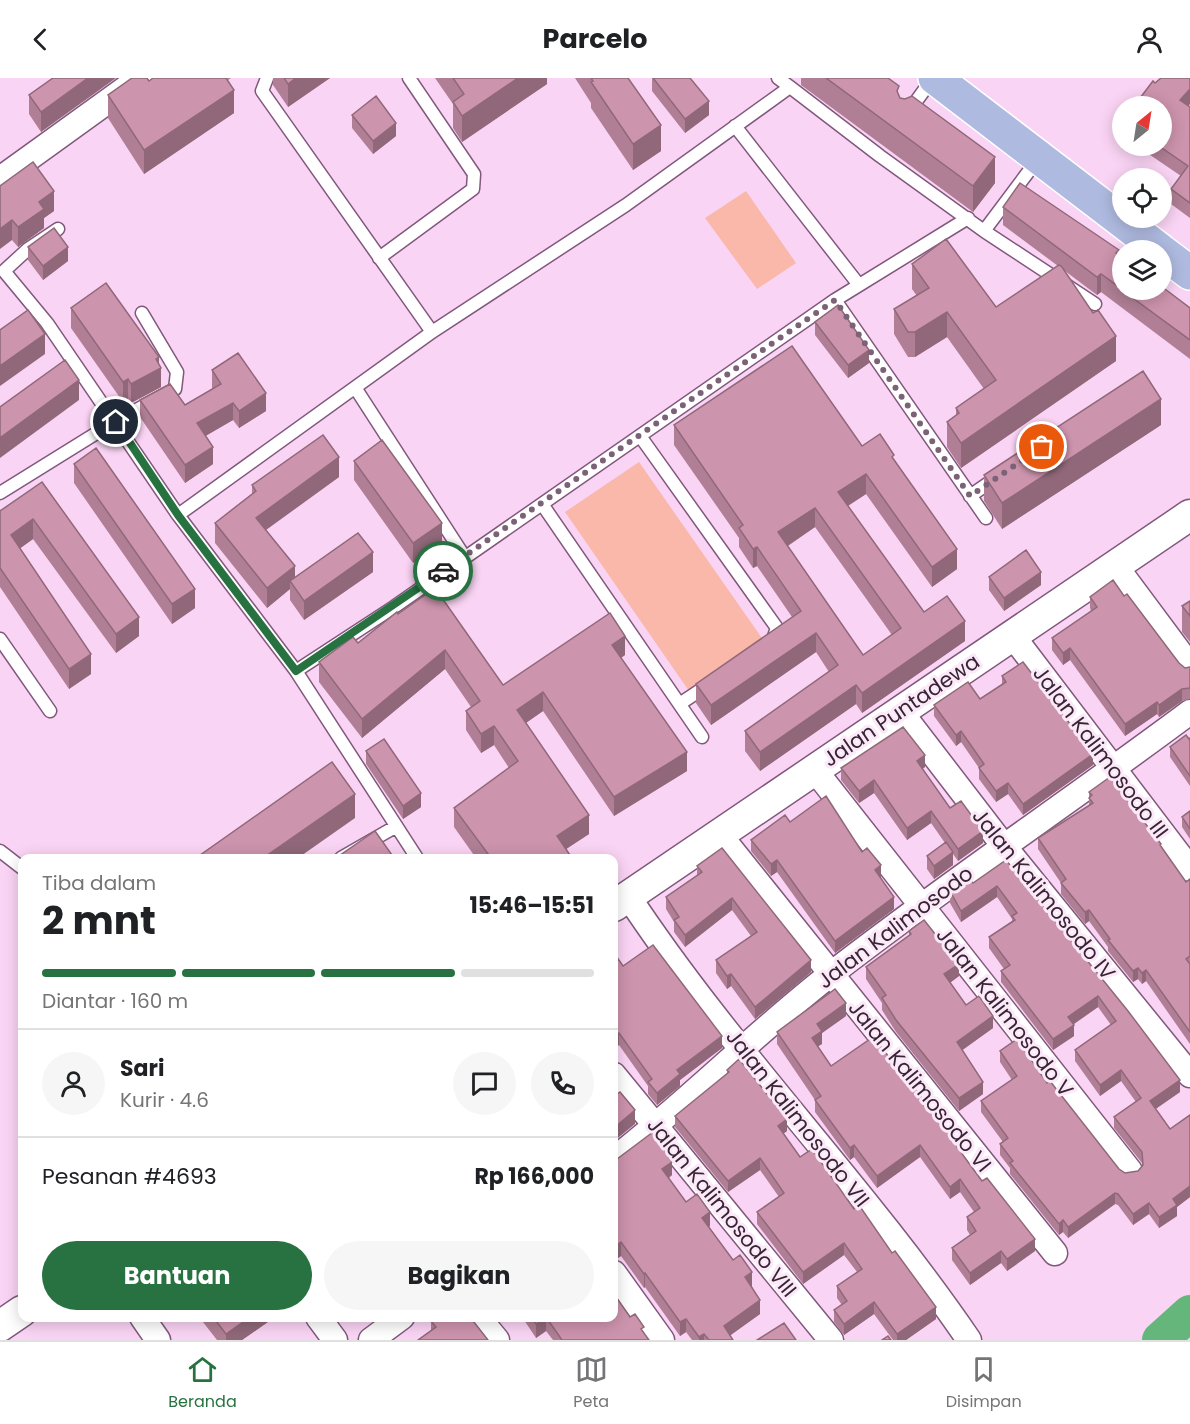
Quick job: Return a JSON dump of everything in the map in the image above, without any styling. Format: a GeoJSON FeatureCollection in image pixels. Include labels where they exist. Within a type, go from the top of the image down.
{"type":"FeatureCollection","features":[{"type":"Feature","properties":{"kind":"main road"},"geometry":{"type":"LineString","coordinates":[[934,78],[1146,240]]}},
{"type":"Feature","properties":{"kind":"main road"},"geometry":{"type":"LineString","coordinates":[[1172,260],[1190,273]]}},
{"type":"Feature","properties":{"kind":"street"},"geometry":{"type":"LineString","coordinates":[[0,179],[140,78]]}},
{"type":"Feature","properties":{"kind":"street","name":"Jalan Puntadewa"},"geometry":{"type":"LineString","coordinates":[[621,901],[1114,564],[1190,515]]}},
{"type":"Feature","properties":{"kind":"street"},"geometry":{"type":"LineString","coordinates":[[1114,564],[1190,666]]}},
{"type":"Feature","properties":{"kind":"street","name":"Jalan Kalimosodo III"},"geometry":{"type":"LineString","coordinates":[[1012,635],[1112,770],[1190,869]]}},
{"type":"Feature","properties":{"kind":"street","name":"Jalan Kalimosodo IV"},"geometry":{"type":"LineString","coordinates":[[900,711],[1003,845],[1190,1075]]}},
{"type":"Feature","properties":{"kind":"street","name":"Jalan Kalimosodo"},"geometry":{"type":"LineString","coordinates":[[618,1156],[656,1127],[742,1049],[830,975],[1003,845],[1112,770],[1190,712]]}},
{"type":"Feature","properties":{"kind":"street","name":"Jalan Kalimosodo V"},"geometry":{"type":"LineString","coordinates":[[814,769],[1130,1171]]}},
{"type":"Feature","properties":{"kind":"street","name":"Jalan Kalimosodo VI"},"geometry":{"type":"LineString","coordinates":[[719,834],[1055,1253]]}},
{"type":"Feature","properties":{"kind":"street","name":"Jalan Kalimosodo VII"},"geometry":{"type":"LineString","coordinates":[[621,901],[939,1296],[969,1340]]}},
{"type":"Feature","properties":{"kind":"street","name":"Jalan Kalimosodo VIII"},"geometry":{"type":"LineString","coordinates":[[618,1079],[831,1340]]}},
{"type":"Feature","properties":{"kind":"street"},"geometry":{"type":"LineString","coordinates":[[618,1279],[662,1340]]}},
{"type":"Feature","properties":{"kind":"street"},"geometry":{"type":"LineString","coordinates":[[145,1322],[158,1340]]}},
{"type":"Feature","properties":{"kind":"street"},"geometry":{"type":"LineString","coordinates":[[322,1322],[335,1340]]}},
{"type":"Feature","properties":{"kind":"street"},"geometry":{"type":"LineString","coordinates":[[371,1340],[395,1322]]}},
{"type":"Feature","properties":{"kind":"street"},"geometry":{"type":"LineString","coordinates":[[482,1322],[497,1340]]}},
{"type":"Feature","properties":{"kind":"lane"},"geometry":{"type":"LineString","coordinates":[[267,78],[262,91],[432,332]]}},
{"type":"Feature","properties":{"kind":"lane"},"geometry":{"type":"LineString","coordinates":[[379,258],[473,189],[475,182],[474,174],[409,78]]}},
{"type":"Feature","properties":{"kind":"lane"},"geometry":{"type":"LineString","coordinates":[[778,78],[883,152],[984,231],[1095,304]]}},
{"type":"Feature","properties":{"kind":"lane"},"geometry":{"type":"LineString","coordinates":[[905,117],[934,78]]}},
{"type":"Feature","properties":{"kind":"lane"},"geometry":{"type":"LineString","coordinates":[[178,515],[356,389],[432,332],[626,205],[790,87]]}},
{"type":"Feature","properties":{"kind":"lane"},"geometry":{"type":"LineString","coordinates":[[735,126],[860,285]]}},
{"type":"Feature","properties":{"kind":"lane"},"geometry":{"type":"LineString","coordinates":[[984,231],[1039,158]]}},
{"type":"Feature","properties":{"kind":"lane"},"geometry":{"type":"LineString","coordinates":[[296,671],[542,504],[835,300],[968,218]]}},
{"type":"Feature","properties":{"kind":"lane"},"geometry":{"type":"LineString","coordinates":[[58,229],[28,249],[2,273],[47,323],[178,515],[296,671],[414,854]]}},
{"type":"Feature","properties":{"kind":"lane"},"geometry":{"type":"LineString","coordinates":[[835,300],[986,518]]}},
{"type":"Feature","properties":{"kind":"lane"},"geometry":{"type":"LineString","coordinates":[[0,493],[175,389],[178,383],[177,372],[142,313]]}},
{"type":"Feature","properties":{"kind":"lane"},"geometry":{"type":"LineString","coordinates":[[356,389],[464,556]]}},
{"type":"Feature","properties":{"kind":"lane"},"geometry":{"type":"LineString","coordinates":[[640,436],[777,628],[775,640],[766,646]]}},
{"type":"Feature","properties":{"kind":"lane"},"geometry":{"type":"LineString","coordinates":[[970,496],[1008,470]]}},
{"type":"Feature","properties":{"kind":"lane"},"geometry":{"type":"LineString","coordinates":[[542,504],[681,703],[702,737]]}},
{"type":"Feature","properties":{"kind":"lane"},"geometry":{"type":"LineString","coordinates":[[0,639],[50,711]]}},
{"type":"Feature","properties":{"kind":"lane"},"geometry":{"type":"LineString","coordinates":[[681,703],[719,678]]}},
{"type":"Feature","properties":{"kind":"lane"},"geometry":{"type":"LineString","coordinates":[[348,854],[395,827]]}},
{"type":"Feature","properties":{"kind":"lane"},"geometry":{"type":"LineString","coordinates":[[0,851],[18,865]]}},
{"type":"Feature","properties":{"kind":"shaded area"},"geometry":{"type":"Polygon","coordinates":[[[746,191],[796,263],[757,289],[705,218],[746,191]]]}},
{"type":"Feature","properties":{"kind":"shaded area"},"geometry":{"type":"Polygon","coordinates":[[[639,462],[764,641],[689,691],[565,512],[639,462]]]}},
{"type":"Feature","properties":{"kind":"building"},"geometry":{"type":"Polygon","coordinates":[[[53,78],[88,78],[41,112],[29,95],[53,78]]]}},
{"type":"Feature","properties":{"kind":"building"},"geometry":{"type":"Polygon","coordinates":[[[132,78],[147,78],[149,81],[153,78],[226,78],[234,90],[144,150],[108,95],[132,78]]]}},
{"type":"Feature","properties":{"kind":"building"},"geometry":{"type":"Polygon","coordinates":[[[284,78],[296,78],[288,84],[284,78]]]}},
{"type":"Feature","properties":{"kind":"building"},"geometry":{"type":"Polygon","coordinates":[[[453,78],[518,78],[462,116],[453,102],[464,94],[453,78]]]}},
{"type":"Feature","properties":{"kind":"building"},"geometry":{"type":"Polygon","coordinates":[[[591,78],[628,78],[661,125],[633,144],[591,82],[593,81],[591,78]]]}},
{"type":"Feature","properties":{"kind":"building"},"geometry":{"type":"Polygon","coordinates":[[[653,78],[690,78],[709,101],[685,119],[653,78]]]}},
{"type":"Feature","properties":{"kind":"building"},"geometry":{"type":"Polygon","coordinates":[[[826,78],[888,78],[899,86],[897,91],[900,98],[905,99],[912,96],[995,157],[973,186],[826,78]]]}},
{"type":"Feature","properties":{"kind":"building"},"geometry":{"type":"Polygon","coordinates":[[[1161,78],[1190,78],[1190,89],[1180,100],[1190,107],[1190,203],[1172,190],[1188,166],[1172,155],[1172,96],[1142,96],[1153,81],[1155,83],[1161,78]]]}},
{"type":"Feature","properties":{"kind":"building"},"geometry":{"type":"Polygon","coordinates":[[[376,96],[396,123],[373,141],[352,115],[376,96]]]}},
{"type":"Feature","properties":{"kind":"building"},"geometry":{"type":"Polygon","coordinates":[[[33,162],[54,191],[39,202],[44,209],[18,227],[12,220],[0,229],[0,186],[33,162]]]}},
{"type":"Feature","properties":{"kind":"building"},"geometry":{"type":"Polygon","coordinates":[[[1020,183],[1112,245],[1112,282],[1101,274],[1097,277],[1003,207],[1020,183]]]}},
{"type":"Feature","properties":{"kind":"building"},"geometry":{"type":"Polygon","coordinates":[[[54,228],[68,247],[43,266],[28,247],[54,228]]]}},
{"type":"Feature","properties":{"kind":"building"},"geometry":{"type":"Polygon","coordinates":[[[946,239],[996,307],[1059,265],[1093,313],[1098,310],[1116,336],[961,443],[947,422],[959,413],[956,408],[996,380],[947,312],[915,332],[908,332],[894,309],[929,288],[912,264],[946,239]]]}},
{"type":"Feature","properties":{"kind":"building"},"geometry":{"type":"Polygon","coordinates":[[[106,283],[159,357],[156,359],[161,368],[131,384],[128,379],[123,382],[71,308],[106,283]]]}},
{"type":"Feature","properties":{"kind":"building"},"geometry":{"type":"Polygon","coordinates":[[[1172,294],[1190,308],[1190,340],[1136,300],[1172,300],[1172,294]]]}},
{"type":"Feature","properties":{"kind":"building"},"geometry":{"type":"Polygon","coordinates":[[[838,305],[869,350],[848,365],[815,322],[838,305]]]}},
{"type":"Feature","properties":{"kind":"building"},"geometry":{"type":"Polygon","coordinates":[[[28,310],[45,334],[0,366],[0,330],[28,310]]]}},
{"type":"Feature","properties":{"kind":"building"},"geometry":{"type":"Polygon","coordinates":[[[792,346],[862,446],[880,434],[894,455],[892,457],[957,549],[932,567],[866,474],[838,492],[924,612],[947,596],[965,621],[862,693],[856,685],[760,752],[745,731],[838,665],[816,633],[711,705],[696,684],[801,611],[757,547],[753,549],[739,528],[743,525],[674,425],[792,346]],[[815,508],[778,532],[863,655],[901,628],[815,508]]]}},
{"type":"Feature","properties":{"kind":"building"},"geometry":{"type":"Polygon","coordinates":[[[238,353],[266,393],[239,411],[233,403],[197,423],[213,447],[185,465],[140,400],[170,384],[185,405],[221,384],[212,370],[238,353]]]}},
{"type":"Feature","properties":{"kind":"building"},"geometry":{"type":"Polygon","coordinates":[[[65,360],[79,380],[0,438],[0,407],[65,360]]]}},
{"type":"Feature","properties":{"kind":"building"},"geometry":{"type":"Polygon","coordinates":[[[1143,371],[1161,399],[1002,503],[984,475],[1143,371]]]}},
{"type":"Feature","properties":{"kind":"building"},"geometry":{"type":"Polygon","coordinates":[[[323,435],[339,457],[256,518],[295,566],[267,588],[215,523],[256,491],[252,485],[323,435]]]}},
{"type":"Feature","properties":{"kind":"building"},"geometry":{"type":"Polygon","coordinates":[[[382,440],[442,523],[413,543],[354,461],[382,440]]]}},
{"type":"Feature","properties":{"kind":"building"},"geometry":{"type":"Polygon","coordinates":[[[96,448],[195,589],[172,604],[74,464],[96,448]]]}},
{"type":"Feature","properties":{"kind":"building"},"geometry":{"type":"Polygon","coordinates":[[[42,482],[139,617],[116,634],[33,519],[11,535],[91,654],[69,669],[0,568],[0,511],[42,482]]]}},
{"type":"Feature","properties":{"kind":"building"},"geometry":{"type":"Polygon","coordinates":[[[358,533],[373,552],[304,601],[290,581],[358,533]]]}},
{"type":"Feature","properties":{"kind":"building"},"geometry":{"type":"Polygon","coordinates":[[[1026,550],[1041,572],[1004,598],[989,577],[1026,550]]]}},
{"type":"Feature","properties":{"kind":"building"},"geometry":{"type":"Polygon","coordinates":[[[1113,580],[1124,596],[1127,594],[1179,663],[1185,668],[1190,667],[1190,688],[1182,689],[1159,705],[1157,702],[1125,724],[1070,648],[1063,653],[1052,638],[1097,607],[1090,597],[1113,580]]]}},
{"type":"Feature","properties":{"kind":"building"},"geometry":{"type":"Polygon","coordinates":[[[435,588],[503,685],[610,613],[625,636],[612,645],[687,752],[614,797],[543,692],[517,710],[589,815],[557,836],[569,854],[488,854],[454,808],[518,761],[494,726],[481,734],[466,711],[480,701],[445,650],[362,719],[319,662],[353,637],[358,643],[397,612],[398,614],[435,588]]]}},
{"type":"Feature","properties":{"kind":"building"},"geometry":{"type":"Polygon","coordinates":[[[1190,601],[1190,616],[1182,606],[1190,601]]]}},
{"type":"Feature","properties":{"kind":"building"},"geometry":{"type":"Polygon","coordinates":[[[1023,662],[1093,754],[1023,804],[1008,783],[996,791],[979,768],[984,764],[961,731],[956,735],[934,705],[968,682],[980,699],[1006,682],[1002,676],[1023,662]]]}},
{"type":"Feature","properties":{"kind":"building"},"geometry":{"type":"Polygon","coordinates":[[[903,727],[925,755],[917,761],[950,808],[961,801],[983,831],[958,849],[931,811],[907,828],[874,780],[859,791],[841,768],[903,727]]]}},
{"type":"Feature","properties":{"kind":"building"},"geometry":{"type":"Polygon","coordinates":[[[1186,735],[1190,738],[1190,776],[1170,747],[1186,735]]]}},
{"type":"Feature","properties":{"kind":"building"},"geometry":{"type":"Polygon","coordinates":[[[384,739],[421,793],[403,806],[366,751],[384,739]]]}},
{"type":"Feature","properties":{"kind":"building"},"geometry":{"type":"Polygon","coordinates":[[[332,762],[355,794],[269,854],[202,854],[332,762]]]}},
{"type":"Feature","properties":{"kind":"building"},"geometry":{"type":"Polygon","coordinates":[[[1110,777],[1161,844],[1186,882],[1190,879],[1190,956],[1186,959],[1190,964],[1190,1032],[1146,970],[1142,973],[1138,968],[1133,971],[1108,940],[1110,939],[1089,910],[1085,912],[1061,883],[1066,879],[1038,838],[1093,803],[1089,798],[1092,795],[1089,792],[1110,777]]]}},
{"type":"Feature","properties":{"kind":"building"},"geometry":{"type":"Polygon","coordinates":[[[826,796],[862,852],[867,848],[881,865],[875,870],[894,897],[835,941],[777,860],[771,864],[751,840],[785,815],[790,822],[826,796]]]}},
{"type":"Feature","properties":{"kind":"building"},"geometry":{"type":"Polygon","coordinates":[[[1190,811],[1190,829],[1182,817],[1190,811]]]}},
{"type":"Feature","properties":{"kind":"building"},"geometry":{"type":"Polygon","coordinates":[[[375,831],[391,854],[342,854],[375,831]]]}},
{"type":"Feature","properties":{"kind":"building"},"geometry":{"type":"Polygon","coordinates":[[[946,842],[953,852],[934,866],[927,856],[946,842]]]}},
{"type":"Feature","properties":{"kind":"building"},"geometry":{"type":"Polygon","coordinates":[[[722,848],[811,960],[755,1007],[731,974],[727,976],[716,960],[757,932],[732,898],[685,935],[674,920],[679,917],[666,897],[702,872],[697,866],[722,848]]]}},
{"type":"Feature","properties":{"kind":"building"},"geometry":{"type":"Polygon","coordinates":[[[1006,860],[1128,1011],[1180,1080],[1150,1101],[1170,1129],[1190,1115],[1190,1186],[1173,1199],[1177,1205],[1159,1217],[1149,1203],[1133,1214],[1115,1193],[1068,1227],[1063,1220],[1059,1224],[1010,1163],[1013,1161],[1000,1144],[1008,1138],[981,1101],[1017,1076],[1000,1051],[1017,1039],[1047,1083],[1050,1081],[1119,1169],[1125,1173],[1138,1171],[1143,1165],[1142,1152],[1114,1117],[1141,1098],[1121,1070],[1100,1085],[1075,1050],[1116,1021],[1098,996],[1068,1017],[1074,1025],[1053,1039],[1001,971],[1010,965],[989,937],[1015,920],[1012,916],[1017,913],[997,886],[961,911],[950,891],[969,878],[973,883],[1006,860]]]}},
{"type":"Feature","properties":{"kind":"building"},"geometry":{"type":"Polygon","coordinates":[[[924,920],[959,964],[944,974],[966,1005],[979,996],[993,1016],[957,1042],[983,1082],[959,1098],[896,1020],[882,998],[886,995],[866,967],[911,934],[909,931],[924,920]]]}},
{"type":"Feature","properties":{"kind":"building"},"geometry":{"type":"Polygon","coordinates":[[[653,945],[722,1036],[677,1070],[680,1074],[657,1093],[648,1082],[652,1079],[618,1034],[618,959],[623,966],[653,945]]]}},
{"type":"Feature","properties":{"kind":"building"},"geometry":{"type":"Polygon","coordinates":[[[835,989],[846,1003],[817,1024],[822,1031],[812,1038],[831,1066],[873,1037],[960,1145],[957,1147],[982,1181],[987,1178],[1035,1239],[1007,1259],[1001,1251],[970,1273],[952,1248],[976,1231],[967,1217],[980,1208],[960,1179],[950,1187],[920,1145],[877,1176],[854,1145],[850,1148],[815,1100],[821,1096],[777,1032],[835,989]]]}},
{"type":"Feature","properties":{"kind":"building"},"geometry":{"type":"Polygon","coordinates":[[[739,1059],[787,1119],[778,1126],[800,1157],[812,1149],[854,1209],[859,1205],[892,1253],[895,1251],[936,1307],[897,1334],[874,1302],[844,1324],[834,1310],[847,1301],[837,1286],[862,1269],[844,1243],[803,1272],[757,1212],[784,1193],[760,1158],[728,1181],[675,1116],[729,1072],[727,1070],[739,1059]]]}},
{"type":"Feature","properties":{"kind":"building"},"geometry":{"type":"Polygon","coordinates":[[[620,1092],[635,1110],[618,1125],[618,1093],[620,1092]]]}},
{"type":"Feature","properties":{"kind":"building"},"geometry":{"type":"Polygon","coordinates":[[[653,1132],[672,1162],[662,1169],[686,1202],[697,1194],[710,1212],[702,1218],[733,1260],[740,1255],[752,1272],[745,1277],[760,1300],[724,1326],[733,1340],[709,1340],[704,1334],[699,1337],[686,1319],[680,1322],[621,1242],[618,1244],[618,1158],[653,1132]]]}},
{"type":"Feature","properties":{"kind":"building"},"geometry":{"type":"Polygon","coordinates":[[[618,1300],[630,1317],[635,1314],[644,1327],[641,1329],[649,1340],[562,1340],[549,1322],[618,1322],[618,1300]]]}},
{"type":"Feature","properties":{"kind":"building"},"geometry":{"type":"Polygon","coordinates":[[[217,1322],[243,1322],[226,1334],[217,1322]]]}},
{"type":"Feature","properties":{"kind":"building"},"geometry":{"type":"Polygon","coordinates":[[[432,1322],[474,1322],[488,1340],[418,1340],[436,1327],[432,1322]]]}},
{"type":"Feature","properties":{"kind":"building"},"geometry":{"type":"Polygon","coordinates":[[[784,1323],[796,1340],[757,1340],[784,1323]]]}},
{"type":"Feature","properties":{"kind":"waterway"},"geometry":{"type":"LineString","coordinates":[[1160,1340],[1190,1313]]}},
{"type":"Feature","properties":{"kind":"way so far"},"geometry":{"type":"LineString","coordinates":[[443,571],[835,300],[970,496],[1042,447]]}},
{"type":"Feature","properties":{"kind":"route"},"geometry":{"type":"LineString","coordinates":[[116,422],[178,515],[296,671],[443,571]]}}]}
